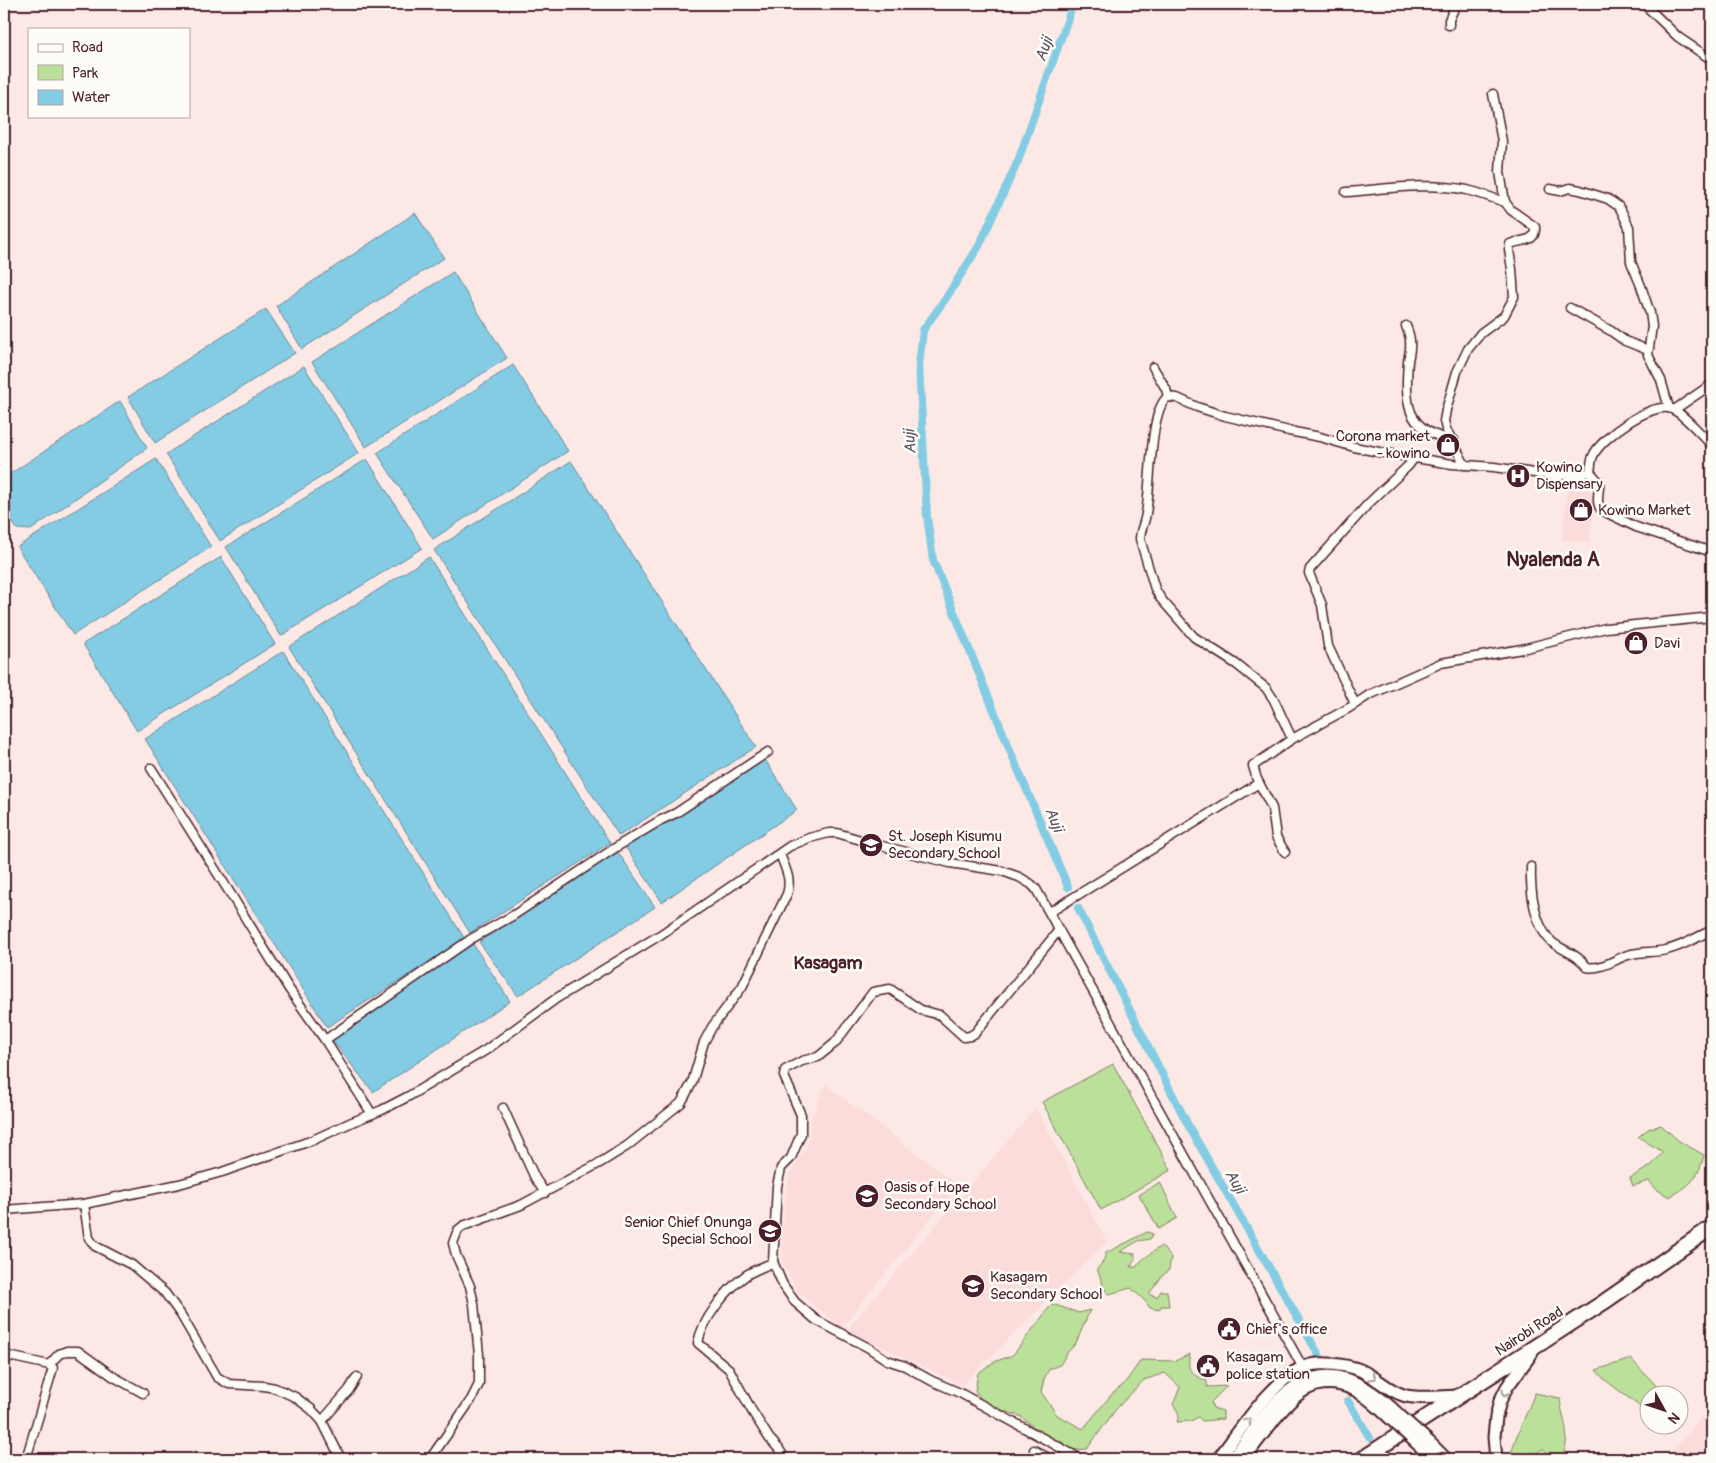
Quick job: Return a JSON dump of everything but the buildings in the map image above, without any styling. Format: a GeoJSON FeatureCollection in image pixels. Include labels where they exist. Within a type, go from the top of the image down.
{"type":"FeatureCollection","features":[{"type":"Feature","properties":{"kind":"highway","name":"Nairobi Road"},"geometry":{"type":"LineString","coordinates":[[1362,1459],[1604,1302],[1712,1227]]}},
{"type":"Feature","properties":{"kind":"highway","name":"Nairobi Road"},"geometry":{"type":"LineString","coordinates":[[1371,1459],[1712,1232]]}},
{"type":"Feature","properties":{"kind":"main road"},"geometry":{"type":"LineString","coordinates":[[1496,1459],[1494,1437],[1500,1401],[1532,1353]]}},
{"type":"Feature","properties":{"kind":"main road"},"geometry":{"type":"LineString","coordinates":[[1218,1459],[1255,1411],[1285,1377],[1308,1365],[1327,1364],[1357,1369],[1398,1393],[1416,1398],[1460,1396]]}},
{"type":"Feature","properties":{"kind":"main road"},"geometry":{"type":"LineString","coordinates":[[1232,1459],[1271,1408],[1294,1386],[1306,1380],[1338,1376],[1356,1382],[1384,1400],[1396,1418]]}},
{"type":"Feature","properties":{"kind":"main road"},"geometry":{"type":"LineString","coordinates":[[1244,1459],[1287,1403],[1306,1389],[1318,1384],[1333,1383],[1352,1389],[1364,1396],[1396,1418],[1426,1446],[1446,1459]]}},
{"type":"Feature","properties":{"kind":"main road"},"geometry":{"type":"LineString","coordinates":[[1426,1446],[1433,1459]]}},
{"type":"Feature","properties":{"kind":"street"},"geometry":{"type":"LineString","coordinates":[[1449,25],[1449,20],[1456,4]]}},
{"type":"Feature","properties":{"kind":"street"},"geometry":{"type":"LineString","coordinates":[[1644,4],[1678,37],[1712,60]]}},
{"type":"Feature","properties":{"kind":"street"},"geometry":{"type":"LineString","coordinates":[[1465,465],[1454,440],[1446,429],[1444,421],[1457,372],[1472,342],[1504,316],[1514,298],[1510,244],[1531,239],[1536,232],[1535,227],[1511,210],[1505,202],[1500,172],[1502,141],[1493,94]]}},
{"type":"Feature","properties":{"kind":"street"},"geometry":{"type":"LineString","coordinates":[[1346,192],[1403,186],[1432,186],[1467,190],[1505,202]]}},
{"type":"Feature","properties":{"kind":"street"},"geometry":{"type":"LineString","coordinates":[[1550,189],[1560,191],[1570,188],[1580,190],[1608,199],[1621,210],[1629,227],[1631,262],[1650,313],[1652,326],[1648,350],[1652,365],[1661,380],[1671,409],[1712,446]]}},
{"type":"Feature","properties":{"kind":"street"},"geometry":{"type":"LineString","coordinates":[[1570,308],[1625,341],[1648,350]]}},
{"type":"Feature","properties":{"kind":"street"},"geometry":{"type":"LineString","coordinates":[[1406,326],[1410,341],[1408,382],[1410,412],[1417,422],[1430,434],[1437,438],[1454,440]]}},
{"type":"Feature","properties":{"kind":"street"},"geometry":{"type":"LineString","coordinates":[[1154,367],[1166,389],[1168,398]]}},
{"type":"Feature","properties":{"kind":"street"},"geometry":{"type":"LineString","coordinates":[[1590,472],[1595,453],[1628,423],[1654,410],[1671,409],[1712,384]]}},
{"type":"Feature","properties":{"kind":"street"},"geometry":{"type":"LineString","coordinates":[[1292,739],[1274,700],[1266,688],[1236,664],[1194,637],[1154,589],[1142,548],[1140,532],[1146,514],[1151,453],[1157,416],[1161,405],[1168,398],[1177,398],[1204,410],[1272,427],[1320,436],[1354,447],[1379,452],[1554,476],[1590,472]]}},
{"type":"Feature","properties":{"kind":"street"},"geometry":{"type":"LineString","coordinates":[[1355,704],[1328,646],[1322,605],[1309,573],[1310,569],[1368,504],[1415,457]]}},
{"type":"Feature","properties":{"kind":"street"},"geometry":{"type":"LineString","coordinates":[[1590,472],[1599,482],[1598,503],[1599,508],[1603,511],[1636,527],[1712,552]]}},
{"type":"Feature","properties":{"kind":"street"},"geometry":{"type":"LineString","coordinates":[[1285,852],[1276,837],[1272,808],[1259,783],[1253,766],[1292,739],[1381,689],[1441,663],[1522,649],[1606,628],[1712,617]]}},
{"type":"Feature","properties":{"kind":"street"},"geometry":{"type":"LineString","coordinates":[[325,1040],[471,939],[514,915],[618,846],[660,820],[676,813],[768,752]]}},
{"type":"Feature","properties":{"kind":"street"},"geometry":{"type":"LineString","coordinates":[[151,768],[289,989],[325,1040],[372,1114]]}},
{"type":"Feature","properties":{"kind":"street"},"geometry":{"type":"LineString","coordinates":[[1050,912],[1259,783]]}},
{"type":"Feature","properties":{"kind":"street"},"geometry":{"type":"LineString","coordinates":[[4,1210],[84,1204],[137,1194],[222,1172],[313,1140],[372,1114],[409,1096],[486,1050],[557,998],[660,935],[790,846],[809,838],[837,833],[935,860],[1002,871],[1032,884],[1050,912],[1303,1368]]}},
{"type":"Feature","properties":{"kind":"street"},"geometry":{"type":"LineString","coordinates":[[430,1459],[475,1392],[480,1375],[474,1304],[470,1286],[456,1255],[453,1243],[454,1236],[463,1226],[506,1211],[545,1193],[598,1164],[627,1146],[681,1103],[692,1083],[704,1042],[742,987],[787,894],[790,885],[789,878],[780,854]]}},
{"type":"Feature","properties":{"kind":"street"},"geometry":{"type":"LineString","coordinates":[[1531,867],[1530,884],[1533,903],[1546,934],[1554,944],[1577,956],[1588,967],[1596,968],[1639,952],[1676,948],[1712,930]]}},
{"type":"Feature","properties":{"kind":"street"},"geometry":{"type":"LineString","coordinates":[[1059,930],[975,1033],[970,1036],[964,1037],[940,1015],[921,1010],[890,989],[873,992],[834,1043],[818,1057],[802,1061],[786,1070],[784,1076],[801,1116],[801,1134],[791,1158],[781,1168],[777,1186],[773,1262],[783,1285],[795,1302],[816,1320],[869,1348],[887,1360],[905,1366],[932,1381],[960,1393],[1081,1459]]}},
{"type":"Feature","properties":{"kind":"street"},"geometry":{"type":"LineString","coordinates":[[503,1108],[535,1178],[545,1193]]}},
{"type":"Feature","properties":{"kind":"street"},"geometry":{"type":"LineString","coordinates":[[84,1204],[89,1238],[95,1246],[132,1266],[165,1293],[181,1315],[217,1377],[229,1384],[275,1388],[295,1397],[322,1420],[341,1459]]}},
{"type":"Feature","properties":{"kind":"street"},"geometry":{"type":"LineString","coordinates":[[773,1262],[745,1276],[717,1304],[700,1333],[698,1343],[729,1369],[752,1412],[769,1438],[779,1448],[784,1459]]}},
{"type":"Feature","properties":{"kind":"street"},"geometry":{"type":"LineString","coordinates":[[49,1364],[59,1354],[67,1351],[78,1351],[114,1377],[143,1393]]}},
{"type":"Feature","properties":{"kind":"street"},"geometry":{"type":"LineString","coordinates":[[4,1355],[49,1364],[53,1368],[26,1459]]}},
{"type":"Feature","properties":{"kind":"street"},"geometry":{"type":"LineString","coordinates":[[322,1420],[350,1390],[357,1378]]}},
{"type":"Feature","properties":{"kind":"street"},"geometry":{"type":"LineString","coordinates":[[1034,1450],[1050,1459]]}},
{"type":"Feature","properties":{"kind":"shaded area"},"geometry":{"type":"Polygon","coordinates":[[[1568,478],[1596,480],[1590,542],[1562,540],[1568,478]]]}},
{"type":"Feature","properties":{"kind":"shaded area","name":"Oasis of Hope Secondary School"},"geometry":{"type":"Polygon","coordinates":[[[825,1084],[958,1185],[842,1327],[799,1294],[782,1262],[784,1207],[789,1176],[807,1146],[812,1116],[825,1084]]]}},
{"type":"Feature","properties":{"kind":"shaded area","name":"Kasagam Secondary School"},"geometry":{"type":"Polygon","coordinates":[[[1036,1107],[1107,1242],[962,1385],[847,1330],[1036,1107]]]}},
{"type":"Feature","properties":{"kind":"shaded area"},"geometry":{"type":"Polygon","coordinates":[[[1712,1409],[1712,1459],[1667,1459],[1686,1436],[1688,1436],[1688,1433],[1702,1416],[1712,1409]]]}},
{"type":"Feature","properties":{"kind":"green space"},"geometry":{"type":"Polygon","coordinates":[[[1113,1064],[1171,1170],[1101,1210],[1042,1102],[1113,1064]]]}},
{"type":"Feature","properties":{"kind":"green space"},"geometry":{"type":"Polygon","coordinates":[[[1661,1125],[1679,1141],[1704,1155],[1699,1170],[1692,1181],[1669,1197],[1656,1189],[1649,1181],[1633,1186],[1630,1178],[1651,1166],[1663,1152],[1638,1137],[1648,1129],[1661,1125]]]}},
{"type":"Feature","properties":{"kind":"green space"},"geometry":{"type":"Polygon","coordinates":[[[1160,1182],[1177,1218],[1159,1229],[1139,1195],[1160,1182]]]}},
{"type":"Feature","properties":{"kind":"green space"},"geometry":{"type":"Polygon","coordinates":[[[1147,1232],[1153,1234],[1150,1239],[1138,1241],[1120,1252],[1135,1254],[1131,1267],[1136,1267],[1142,1260],[1161,1246],[1171,1257],[1169,1270],[1149,1294],[1157,1297],[1161,1291],[1167,1291],[1169,1306],[1161,1306],[1159,1310],[1150,1308],[1131,1288],[1109,1294],[1105,1290],[1097,1269],[1103,1262],[1106,1253],[1147,1232]]]}},
{"type":"Feature","properties":{"kind":"green space"},"geometry":{"type":"Polygon","coordinates":[[[1052,1304],[1079,1313],[1090,1310],[1076,1343],[1060,1365],[1049,1369],[1044,1379],[1041,1392],[1057,1415],[1083,1429],[1112,1394],[1124,1384],[1141,1360],[1175,1361],[1190,1354],[1189,1365],[1191,1372],[1207,1381],[1207,1387],[1227,1386],[1211,1402],[1213,1408],[1223,1411],[1223,1419],[1202,1421],[1198,1417],[1191,1421],[1177,1422],[1178,1413],[1173,1405],[1180,1387],[1165,1373],[1144,1380],[1117,1408],[1087,1449],[1073,1450],[1062,1442],[1044,1435],[1020,1416],[983,1401],[975,1391],[978,1373],[994,1362],[1013,1355],[1052,1304]]]}},
{"type":"Feature","properties":{"kind":"green space"},"geometry":{"type":"Polygon","coordinates":[[[1631,1359],[1656,1386],[1638,1386],[1638,1405],[1604,1379],[1596,1370],[1631,1359]]]}},
{"type":"Feature","properties":{"kind":"green space"},"geometry":{"type":"Polygon","coordinates":[[[1535,1393],[1560,1398],[1566,1428],[1566,1443],[1561,1459],[1553,1459],[1543,1449],[1533,1455],[1511,1454],[1535,1393]]]}},
{"type":"Feature","properties":{"kind":"water"},"geometry":{"type":"Polygon","coordinates":[[[415,213],[444,258],[302,349],[276,306],[415,213]]]}},
{"type":"Feature","properties":{"kind":"water"},"geometry":{"type":"Polygon","coordinates":[[[453,272],[507,358],[366,447],[312,362],[453,272]]]}},
{"type":"Feature","properties":{"kind":"water"},"geometry":{"type":"Polygon","coordinates":[[[266,309],[295,353],[155,443],[128,397],[266,309]]]}},
{"type":"Feature","properties":{"kind":"water"},"geometry":{"type":"Polygon","coordinates":[[[513,365],[568,451],[433,539],[377,453],[513,365]]]}},
{"type":"Feature","properties":{"kind":"water"},"geometry":{"type":"Polygon","coordinates":[[[304,366],[359,453],[220,541],[166,454],[304,366]]]}},
{"type":"Feature","properties":{"kind":"water"},"geometry":{"type":"Polygon","coordinates":[[[120,401],[147,448],[31,530],[17,529],[4,510],[4,478],[120,401]]]}},
{"type":"Feature","properties":{"kind":"water"},"geometry":{"type":"Polygon","coordinates":[[[156,459],[211,547],[73,635],[17,547],[156,459]]]}},
{"type":"Feature","properties":{"kind":"water"},"geometry":{"type":"Polygon","coordinates":[[[367,459],[422,548],[281,636],[226,547],[367,459]]]}},
{"type":"Feature","properties":{"kind":"water"},"geometry":{"type":"Polygon","coordinates":[[[571,461],[756,747],[619,836],[434,550],[571,461]]]}},
{"type":"Feature","properties":{"kind":"water"},"geometry":{"type":"Polygon","coordinates":[[[221,557],[275,644],[137,731],[83,644],[221,557]]]}},
{"type":"Feature","properties":{"kind":"water"},"geometry":{"type":"Polygon","coordinates":[[[429,557],[610,843],[470,933],[289,647],[429,557]]]}},
{"type":"Feature","properties":{"kind":"water"},"geometry":{"type":"Polygon","coordinates":[[[283,651],[465,939],[327,1027],[145,739],[283,651]]]}},
{"type":"Feature","properties":{"kind":"water"},"geometry":{"type":"Polygon","coordinates":[[[764,758],[797,810],[662,902],[624,845],[764,758]]]}},
{"type":"Feature","properties":{"kind":"water"},"geometry":{"type":"Polygon","coordinates":[[[618,852],[655,907],[518,996],[479,942],[618,852]]]}},
{"type":"Feature","properties":{"kind":"water"},"geometry":{"type":"Polygon","coordinates":[[[473,944],[510,1001],[373,1092],[331,1039],[473,944]]]}},
{"type":"Feature","properties":{"kind":"waterway","name":"Auji"},"geometry":{"type":"LineString","coordinates":[[1068,887],[933,560],[927,516],[919,365],[923,330],[979,246],[1018,161],[1073,4]]}},
{"type":"Feature","properties":{"kind":"waterway","name":"Auji"},"geometry":{"type":"LineString","coordinates":[[1078,908],[1188,1125],[1320,1357]]}},
{"type":"Feature","properties":{"kind":"waterway"},"geometry":{"type":"LineString","coordinates":[[1348,1401],[1370,1438]]}},
{"type":"Feature","properties":{"kind":"place","name":"Corona market - kowino"},"geometry":{"type":"Point","coordinates":[1448,445]}},
{"type":"Feature","properties":{"kind":"place","name":"Kowino Dispensary"},"geometry":{"type":"Point","coordinates":[1518,476]}},
{"type":"Feature","properties":{"kind":"place","name":"Kowino Market"},"geometry":{"type":"Point","coordinates":[1581,510]}},
{"type":"Feature","properties":{"kind":"place","name":"Davi"},"geometry":{"type":"Point","coordinates":[1636,643]}},
{"type":"Feature","properties":{"kind":"place","name":"St. Joseph Kisumu Secondary School"},"geometry":{"type":"Point","coordinates":[871,845]}},
{"type":"Feature","properties":{"kind":"place","name":"Oasis of Hope Secondary School"},"geometry":{"type":"Point","coordinates":[867,1196]}},
{"type":"Feature","properties":{"kind":"place","name":"Senior Chief Onunga Special School"},"geometry":{"type":"Point","coordinates":[770,1231]}},
{"type":"Feature","properties":{"kind":"place","name":"Kasagam Secondary School"},"geometry":{"type":"Point","coordinates":[973,1286]}},
{"type":"Feature","properties":{"kind":"place","name":"Chief's office"},"geometry":{"type":"Point","coordinates":[1229,1329]}},
{"type":"Feature","properties":{"kind":"place","name":"Kasagam police station"},"geometry":{"type":"Point","coordinates":[1208,1366]}},
{"type":"Feature","properties":{"kind":"district","name":"Nyalenda A"},"geometry":{"type":"Point","coordinates":[1553,559]}},
{"type":"Feature","properties":{"kind":"district","name":"Kasagam"},"geometry":{"type":"Point","coordinates":[828,963]}}]}
